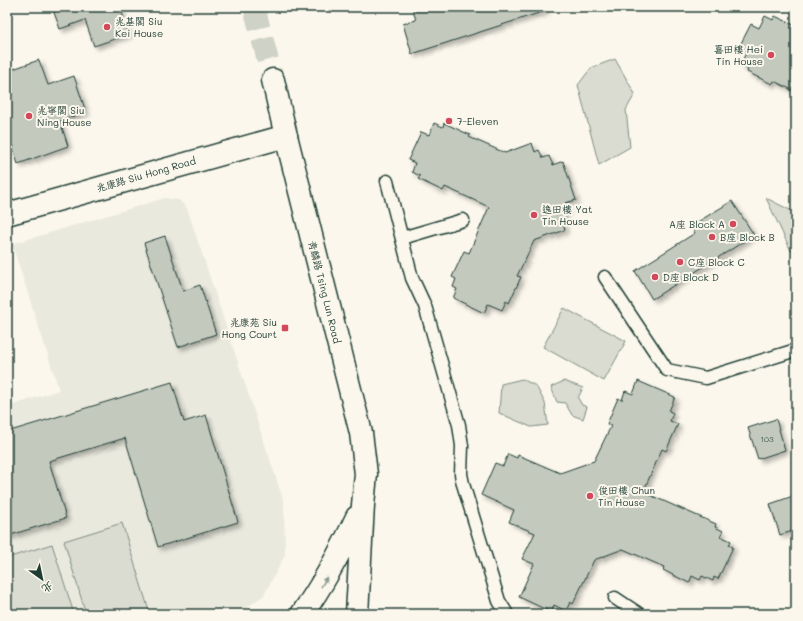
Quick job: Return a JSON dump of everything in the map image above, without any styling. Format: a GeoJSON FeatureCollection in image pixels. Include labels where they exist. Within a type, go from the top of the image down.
{"type":"FeatureCollection","features":[{"type":"Feature","properties":{"kind":"street","name":"青麟路 Tsing Lun Road"},"geometry":{"type":"LineString","coordinates":[[273,80],[361,433],[366,474],[362,505],[357,614]]}},
{"type":"Feature","properties":{"kind":"street","name":"兆康路 Siu Hong Road"},"geometry":{"type":"LineString","coordinates":[[7,214],[286,136]]}},
{"type":"Feature","properties":{"kind":"street","name":"青麟路 Tsing Lun Road"},"geometry":{"type":"LineString","coordinates":[[302,614],[318,591],[342,550],[362,505]]}},
{"type":"Feature","properties":{"kind":"lane"},"geometry":{"type":"LineString","coordinates":[[387,181],[412,278],[426,306],[459,425],[462,446],[461,474],[463,484],[499,600],[507,614]]}},
{"type":"Feature","properties":{"kind":"lane"},"geometry":{"type":"LineString","coordinates":[[402,238],[463,220]]}},
{"type":"Feature","properties":{"kind":"lane"},"geometry":{"type":"LineString","coordinates":[[605,277],[667,370],[706,378],[796,350]]}},
{"type":"Feature","properties":{"kind":"lane"},"geometry":{"type":"LineString","coordinates":[[615,598],[639,614]]}},
{"type":"Feature","properties":{"kind":"shaded area"},"geometry":{"type":"Polygon","coordinates":[[[615,59],[635,94],[626,110],[630,147],[599,165],[578,85],[591,68],[615,59]]]}},
{"type":"Feature","properties":{"kind":"shaded area"},"geometry":{"type":"Polygon","coordinates":[[[165,198],[179,200],[187,208],[284,502],[285,555],[264,595],[238,614],[7,614],[7,407],[59,390],[12,244],[165,198]]]}},
{"type":"Feature","properties":{"kind":"shaded area"},"geometry":{"type":"Polygon","coordinates":[[[766,198],[796,213],[796,250],[791,251],[766,198]]]}},
{"type":"Feature","properties":{"kind":"shaded area"},"geometry":{"type":"Polygon","coordinates":[[[564,308],[626,341],[604,381],[543,347],[564,308]]]}},
{"type":"Feature","properties":{"kind":"shaded area"},"geometry":{"type":"Polygon","coordinates":[[[522,379],[536,386],[545,403],[548,425],[531,427],[499,413],[501,384],[522,379]]]}},
{"type":"Feature","properties":{"kind":"shaded area"},"geometry":{"type":"Polygon","coordinates":[[[564,381],[583,388],[578,398],[582,405],[587,407],[583,419],[572,415],[565,403],[557,402],[551,387],[564,381]]]}},
{"type":"Feature","properties":{"kind":"shaded area"},"geometry":{"type":"Polygon","coordinates":[[[122,523],[150,614],[86,614],[64,541],[122,523]]]}},
{"type":"Feature","properties":{"kind":"shaded area"},"geometry":{"type":"Polygon","coordinates":[[[52,544],[74,614],[10,614],[7,604],[7,558],[52,544]]]}},
{"type":"Feature","properties":{"kind":"building","name":"兆基閣 Siu Kei House"},"geometry":{"type":"Polygon","coordinates":[[[52,7],[120,7],[129,34],[94,46],[85,20],[60,29],[52,7]]]}},
{"type":"Feature","properties":{"kind":"building"},"geometry":{"type":"Polygon","coordinates":[[[412,7],[544,7],[545,11],[412,54],[403,24],[416,20],[412,7]]]}},
{"type":"Feature","properties":{"kind":"building","name":"喜田樓 Hei Tin House"},"geometry":{"type":"Polygon","coordinates":[[[765,16],[773,20],[775,16],[796,26],[796,92],[774,81],[772,84],[747,72],[748,69],[740,65],[747,51],[739,47],[751,24],[759,28],[765,16]]]}},
{"type":"Feature","properties":{"kind":"building","name":"兆寧閣 Siu Ning House"},"geometry":{"type":"Polygon","coordinates":[[[39,60],[48,85],[74,76],[86,112],[60,121],[68,146],[18,164],[7,129],[7,71],[39,60]]]}},
{"type":"Feature","properties":{"kind":"building","name":"逸田樓 Yat Tin House"},"geometry":{"type":"Polygon","coordinates":[[[434,123],[443,127],[444,123],[470,135],[469,137],[505,153],[532,143],[535,152],[539,150],[543,158],[549,156],[553,165],[563,161],[576,200],[565,203],[567,210],[563,212],[565,218],[561,219],[565,230],[534,241],[517,276],[521,277],[509,303],[506,301],[502,310],[488,304],[484,313],[453,298],[457,289],[453,287],[456,279],[452,277],[464,251],[469,253],[489,207],[445,187],[443,191],[418,179],[420,176],[412,172],[415,163],[408,160],[421,132],[429,135],[434,123]]]}},
{"type":"Feature","properties":{"kind":"building"},"geometry":{"type":"Polygon","coordinates":[[[732,201],[754,235],[652,299],[635,271],[695,233],[691,226],[732,201]]]}},
{"type":"Feature","properties":{"kind":"building"},"geometry":{"type":"Polygon","coordinates":[[[165,236],[183,291],[200,285],[216,334],[178,347],[144,243],[165,236]]]}},
{"type":"Feature","properties":{"kind":"building","name":"俊田樓 Chun Tin House"},"geometry":{"type":"Polygon","coordinates":[[[638,381],[675,397],[669,411],[673,413],[670,421],[678,424],[666,451],[662,449],[643,492],[716,524],[715,527],[723,531],[720,536],[731,541],[729,545],[733,547],[718,579],[714,577],[713,581],[702,576],[700,580],[692,576],[689,583],[663,570],[664,567],[623,549],[594,560],[573,604],[570,602],[566,611],[554,605],[551,612],[519,597],[534,564],[522,559],[535,533],[509,522],[514,510],[481,495],[495,463],[503,466],[508,454],[517,458],[518,455],[560,473],[594,461],[611,426],[607,424],[618,398],[622,400],[625,391],[633,394],[638,381]]]}},
{"type":"Feature","properties":{"kind":"building"},"geometry":{"type":"Polygon","coordinates":[[[172,382],[184,422],[206,415],[238,522],[158,547],[125,438],[49,461],[66,518],[7,536],[7,432],[172,382]]]}},
{"type":"Feature","properties":{"kind":"building"},"geometry":{"type":"Polygon","coordinates":[[[776,419],[785,450],[758,459],[748,428],[776,419]]]}},
{"type":"Feature","properties":{"kind":"building"},"geometry":{"type":"Polygon","coordinates":[[[796,495],[796,530],[780,535],[770,504],[796,495]]]}},
{"type":"Feature","properties":{"kind":"tunnel"},"geometry":{"type":"LineString","coordinates":[[254,7],[273,80]]}},
{"type":"Feature","properties":{"kind":"place","name":"兆基閣 Siu Kei House"},"geometry":{"type":"Point","coordinates":[107,27]}},
{"type":"Feature","properties":{"kind":"place","name":"喜田樓 Hei Tin House"},"geometry":{"type":"Point","coordinates":[771,55]}},
{"type":"Feature","properties":{"kind":"place","name":"兆寧閣 Siu Ning House"},"geometry":{"type":"Point","coordinates":[29,116]}},
{"type":"Feature","properties":{"kind":"place","name":"7-Eleven"},"geometry":{"type":"Point","coordinates":[449,121]}},
{"type":"Feature","properties":{"kind":"place","name":"逸田樓 Yat Tin House"},"geometry":{"type":"Point","coordinates":[534,215]}},
{"type":"Feature","properties":{"kind":"place","name":"A座 Block A"},"geometry":{"type":"Point","coordinates":[733,224]}},
{"type":"Feature","properties":{"kind":"place","name":"B座 Block B"},"geometry":{"type":"Point","coordinates":[712,237]}},
{"type":"Feature","properties":{"kind":"place","name":"C座 Block C"},"geometry":{"type":"Point","coordinates":[680,262]}},
{"type":"Feature","properties":{"kind":"place","name":"D座 Block D"},"geometry":{"type":"Point","coordinates":[655,277]}},
{"type":"Feature","properties":{"kind":"place","name":"兆康苑 Siu Hong Court"},"geometry":{"type":"Point","coordinates":[285,328]}},
{"type":"Feature","properties":{"kind":"place","name":"俊田樓 Chun Tin House"},"geometry":{"type":"Point","coordinates":[590,496]}}]}
